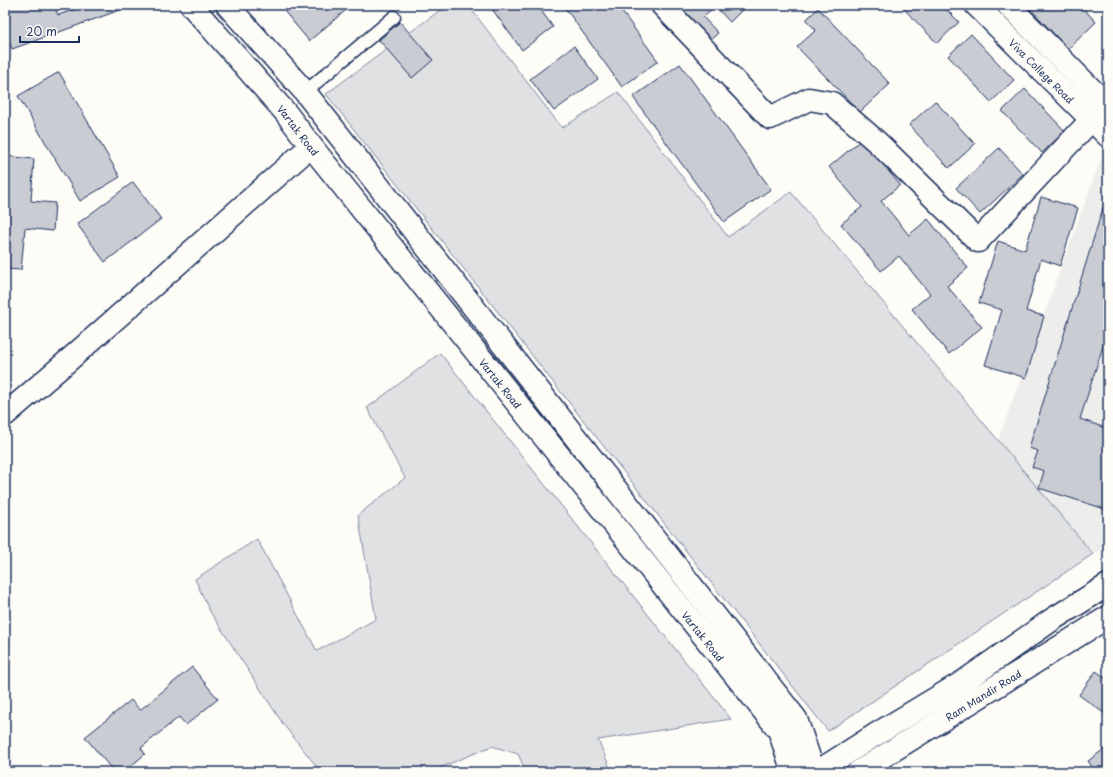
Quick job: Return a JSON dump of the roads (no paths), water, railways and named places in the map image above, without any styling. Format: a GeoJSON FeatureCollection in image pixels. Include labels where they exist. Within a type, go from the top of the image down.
{"type":"FeatureCollection","features":[{"type":"Feature","properties":{"kind":"street","name":"Vartak Road"},"geometry":{"type":"LineString","coordinates":[[191,5],[286,113],[310,146],[778,730],[793,772]]}},
{"type":"Feature","properties":{"kind":"street","name":"Vartak Road"},"geometry":{"type":"LineString","coordinates":[[227,5],[306,92],[796,719],[814,772]]}},
{"type":"Feature","properties":{"kind":"street"},"geometry":{"type":"LineString","coordinates":[[662,5],[770,118],[809,99],[832,103],[877,142],[978,241],[1100,113]]}},
{"type":"Feature","properties":{"kind":"street","name":"Viva College Road"},"geometry":{"type":"LineString","coordinates":[[976,5],[1100,113]]}},
{"type":"Feature","properties":{"kind":"street","name":"Viva College Road"},"geometry":{"type":"LineString","coordinates":[[1008,5],[1100,113],[1108,136]]}},
{"type":"Feature","properties":{"kind":"street"},"geometry":{"type":"LineString","coordinates":[[5,415],[310,146]]}},
{"type":"Feature","properties":{"kind":"street"},"geometry":{"type":"LineString","coordinates":[[818,772],[875,735],[963,682],[1053,619],[1108,585]]}},
{"type":"Feature","properties":{"kind":"street","name":"Ram Mandir Road"},"geometry":{"type":"LineString","coordinates":[[858,772],[1108,617]]}},
{"type":"Feature","properties":{"kind":"lane"},"geometry":{"type":"LineString","coordinates":[[306,92],[394,17]]}}]}
